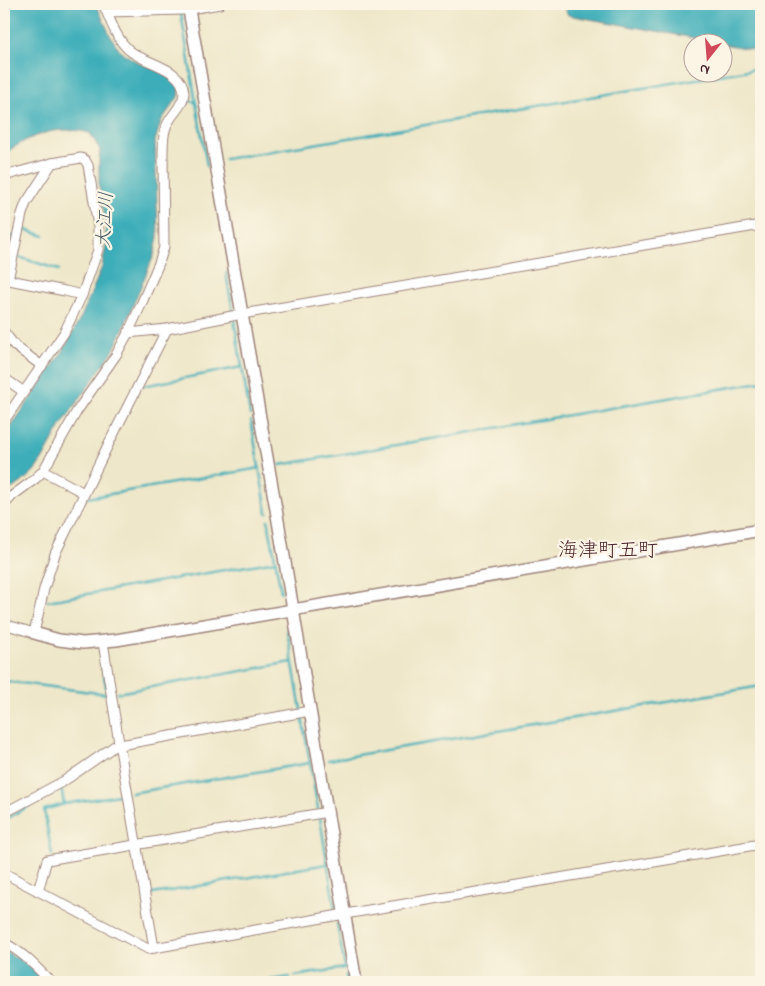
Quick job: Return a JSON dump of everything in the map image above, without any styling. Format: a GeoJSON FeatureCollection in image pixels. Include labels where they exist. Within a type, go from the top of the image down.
{"type":"FeatureCollection","features":[{"type":"Feature","properties":{"kind":"street"},"geometry":{"type":"LineString","coordinates":[[4,505],[12,496],[43,471],[78,411],[116,355],[128,333],[159,263],[164,247],[162,153],[166,127],[184,99],[183,88],[179,79],[171,72],[131,52],[121,43],[104,8],[220,4]]}},
{"type":"Feature","properties":{"kind":"street"},"geometry":{"type":"LineString","coordinates":[[188,6],[356,982]]}},
{"type":"Feature","properties":{"kind":"street"},"geometry":{"type":"LineString","coordinates":[[4,176],[52,163],[81,158],[85,160],[88,165],[98,226],[98,250],[82,296],[64,333],[4,421]]}},
{"type":"Feature","properties":{"kind":"street"},"geometry":{"type":"LineString","coordinates":[[52,163],[26,203],[6,280],[66,291],[82,296]]}},
{"type":"Feature","properties":{"kind":"street"},"geometry":{"type":"LineString","coordinates":[[128,333],[167,329],[242,314],[761,225]]}},
{"type":"Feature","properties":{"kind":"street"},"geometry":{"type":"LineString","coordinates":[[34,633],[44,589],[55,554],[167,329]]}},
{"type":"Feature","properties":{"kind":"street"},"geometry":{"type":"LineString","coordinates":[[4,332],[15,346],[42,366]]}},
{"type":"Feature","properties":{"kind":"street"},"geometry":{"type":"LineString","coordinates":[[4,378],[24,392]]}},
{"type":"Feature","properties":{"kind":"street"},"geometry":{"type":"LineString","coordinates":[[43,471],[84,493]]}},
{"type":"Feature","properties":{"kind":"street"},"geometry":{"type":"LineString","coordinates":[[4,624],[59,640],[83,643],[103,642],[761,530]]}},
{"type":"Feature","properties":{"kind":"street"},"geometry":{"type":"LineString","coordinates":[[103,642],[154,948]]}},
{"type":"Feature","properties":{"kind":"street"},"geometry":{"type":"LineString","coordinates":[[4,813],[64,780],[119,744],[310,711]]}},
{"type":"Feature","properties":{"kind":"street"},"geometry":{"type":"LineString","coordinates":[[38,891],[47,860],[328,812]]}},
{"type":"Feature","properties":{"kind":"street"},"geometry":{"type":"LineString","coordinates":[[4,873],[148,949],[761,844]]}},
{"type":"Feature","properties":{"kind":"street"},"geometry":{"type":"LineString","coordinates":[[4,943],[14,948],[30,961],[50,982]]}},
{"type":"Feature","properties":{"kind":"water","name":"大江川"},"geometry":{"type":"Polygon","coordinates":[[[4,4],[96,4],[111,37],[120,51],[137,62],[165,73],[179,85],[178,97],[161,121],[155,141],[158,237],[154,255],[124,327],[113,351],[62,424],[35,470],[21,483],[4,493],[4,437],[63,351],[82,315],[102,267],[106,245],[106,223],[99,186],[100,150],[90,133],[66,130],[45,133],[24,141],[4,154],[4,4]]]}},
{"type":"Feature","properties":{"kind":"water"},"geometry":{"type":"Polygon","coordinates":[[[567,4],[761,4],[761,51],[732,46],[732,32],[682,32],[682,36],[568,15],[566,11],[567,4]]]}},
{"type":"Feature","properties":{"kind":"water"},"geometry":{"type":"Polygon","coordinates":[[[4,951],[27,964],[46,982],[4,982],[4,951]]]}},
{"type":"Feature","properties":{"kind":"waterway"},"geometry":{"type":"LineString","coordinates":[[181,13],[196,103]]}},
{"type":"Feature","properties":{"kind":"waterway"},"geometry":{"type":"LineString","coordinates":[[225,159],[761,68]]}},
{"type":"Feature","properties":{"kind":"waterway"},"geometry":{"type":"LineString","coordinates":[[187,99],[196,103],[207,166]]}},
{"type":"Feature","properties":{"kind":"waterway"},"geometry":{"type":"LineString","coordinates":[[23,229],[44,236]]}},
{"type":"Feature","properties":{"kind":"waterway"},"geometry":{"type":"LineString","coordinates":[[4,235],[13,236],[10,251]]}},
{"type":"Feature","properties":{"kind":"waterway"},"geometry":{"type":"LineString","coordinates":[[16,256],[59,270]]}},
{"type":"Feature","properties":{"kind":"waterway"},"geometry":{"type":"LineString","coordinates":[[226,273],[233,312]]}},
{"type":"Feature","properties":{"kind":"waterway"},"geometry":{"type":"LineString","coordinates":[[234,319],[250,415]]}},
{"type":"Feature","properties":{"kind":"waterway"},"geometry":{"type":"LineString","coordinates":[[143,386],[242,367]]}},
{"type":"Feature","properties":{"kind":"waterway"},"geometry":{"type":"LineString","coordinates":[[280,465],[761,382]]}},
{"type":"Feature","properties":{"kind":"waterway"},"geometry":{"type":"LineString","coordinates":[[251,421],[267,513]]}},
{"type":"Feature","properties":{"kind":"waterway"},"geometry":{"type":"LineString","coordinates":[[87,498],[260,468]]}},
{"type":"Feature","properties":{"kind":"waterway"},"geometry":{"type":"LineString","coordinates":[[268,520],[281,592]]}},
{"type":"Feature","properties":{"kind":"waterway"},"geometry":{"type":"LineString","coordinates":[[48,601],[276,561]]}},
{"type":"Feature","properties":{"kind":"waterway"},"geometry":{"type":"LineString","coordinates":[[287,630],[301,710]]}},
{"type":"Feature","properties":{"kind":"waterway"},"geometry":{"type":"LineString","coordinates":[[100,652],[107,693]]}},
{"type":"Feature","properties":{"kind":"waterway"},"geometry":{"type":"LineString","coordinates":[[117,693],[292,662]]}},
{"type":"Feature","properties":{"kind":"waterway"},"geometry":{"type":"LineString","coordinates":[[4,681],[107,694]]}},
{"type":"Feature","properties":{"kind":"waterway"},"geometry":{"type":"LineString","coordinates":[[328,760],[761,686]]}},
{"type":"Feature","properties":{"kind":"waterway"},"geometry":{"type":"LineString","coordinates":[[302,717],[318,809]]}},
{"type":"Feature","properties":{"kind":"waterway"},"geometry":{"type":"LineString","coordinates":[[131,793],[310,763]]}},
{"type":"Feature","properties":{"kind":"waterway"},"geometry":{"type":"LineString","coordinates":[[4,837],[8,818],[61,788],[64,804]]}},
{"type":"Feature","properties":{"kind":"waterway"},"geometry":{"type":"LineString","coordinates":[[52,855],[44,810],[64,804],[125,794]]}},
{"type":"Feature","properties":{"kind":"waterway"},"geometry":{"type":"LineString","coordinates":[[320,818],[335,910]]}},
{"type":"Feature","properties":{"kind":"waterway"},"geometry":{"type":"LineString","coordinates":[[147,895],[327,864]]}},
{"type":"Feature","properties":{"kind":"waterway"},"geometry":{"type":"LineString","coordinates":[[295,976],[345,968],[337,924]]}},
{"type":"Feature","properties":{"kind":"waterway"},"geometry":{"type":"LineString","coordinates":[[346,975],[347,982]]}},
{"type":"Feature","properties":{"kind":"waterway"},"geometry":{"type":"LineString","coordinates":[[257,982],[290,977]]}},
{"type":"Feature","properties":{"kind":"district","name":"海津町五町"},"geometry":{"type":"Point","coordinates":[608,551]}}]}
